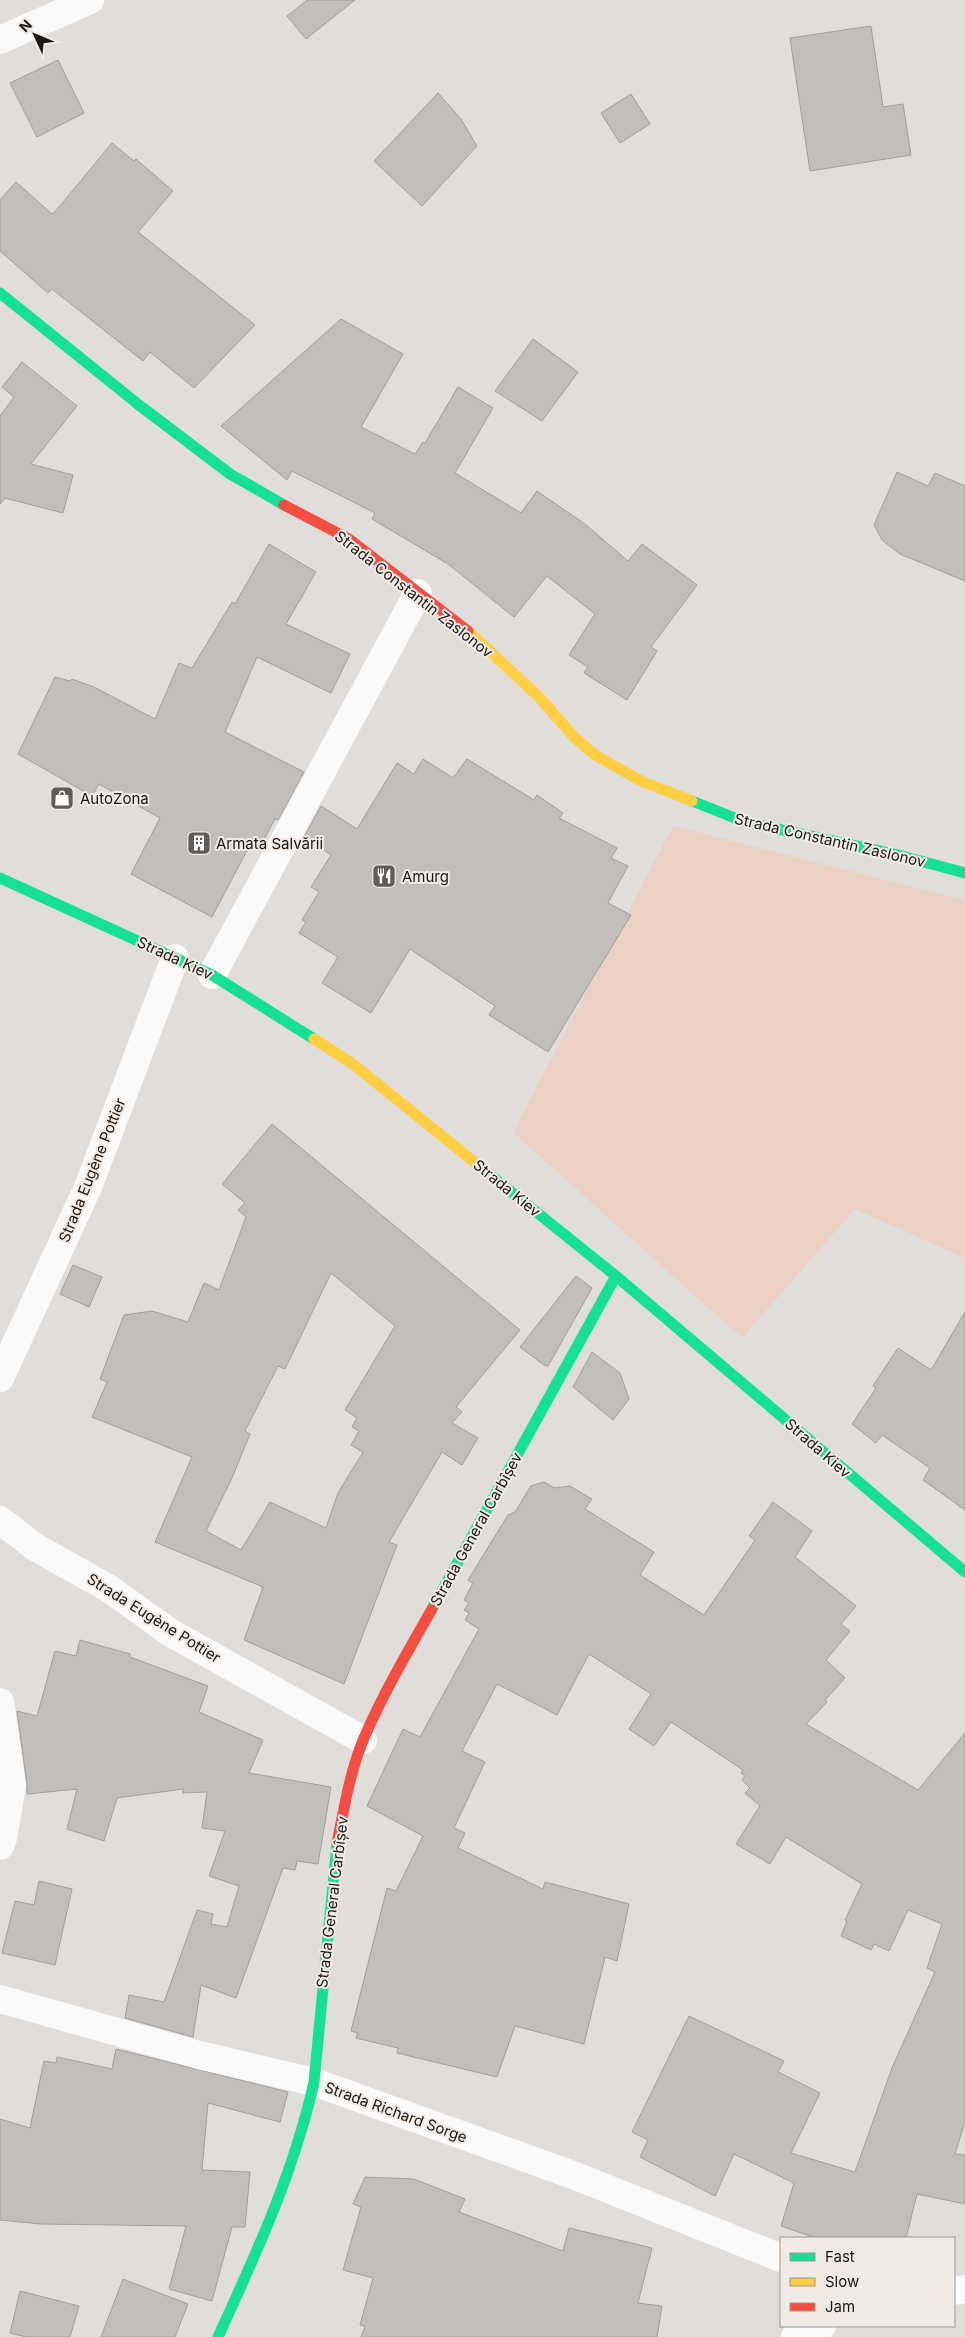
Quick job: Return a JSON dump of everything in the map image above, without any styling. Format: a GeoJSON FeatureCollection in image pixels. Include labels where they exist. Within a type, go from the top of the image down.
{"type":"FeatureCollection","features":[{"type":"Feature","properties":{"kind":"street"},"geometry":{"type":"LineString","coordinates":[[0,40],[90,0]]}},
{"type":"Feature","properties":{"kind":"street","name":"Strada Constantin Zaslonov"},"geometry":{"type":"LineString","coordinates":[[0,293],[139,405],[230,474],[262,494],[349,539],[476,637],[539,697],[575,738],[595,755],[641,781],[745,822],[898,855],[965,873]]}},
{"type":"Feature","properties":{"kind":"street"},"geometry":{"type":"LineString","coordinates":[[212,975],[418,593]]}},
{"type":"Feature","properties":{"kind":"street","name":"Strada Kiev"},"geometry":{"type":"LineString","coordinates":[[0,878],[212,975],[353,1064],[616,1276],[965,1572]]}},
{"type":"Feature","properties":{"kind":"street","name":"Strada Eugène Pottier"},"geometry":{"type":"LineString","coordinates":[[0,1378],[88,1187],[175,958]]}},
{"type":"Feature","properties":{"kind":"street","name":"Strada General Carbîșev"},"geometry":{"type":"LineString","coordinates":[[218,2337],[277,2204],[297,2149],[308,2111],[314,2082],[334,1860],[345,1802],[363,1740],[388,1688],[616,1276]]}},
{"type":"Feature","properties":{"kind":"street","name":"Strada Eugène Pottier"},"geometry":{"type":"LineString","coordinates":[[0,1520],[35,1546],[108,1588],[171,1633],[363,1740]]}},
{"type":"Feature","properties":{"kind":"street"},"geometry":{"type":"LineString","coordinates":[[0,1702],[12,1786],[0,1846]]}},
{"type":"Feature","properties":{"kind":"street","name":"Strada Richard Sorge"},"geometry":{"type":"LineString","coordinates":[[0,1999],[199,2055],[314,2082],[573,2175],[780,2258]]}},
{"type":"Feature","properties":{"kind":"street"},"geometry":{"type":"LineString","coordinates":[[796,2337],[820,2327]]}},
{"type":"Feature","properties":{"kind":"shaded area"},"geometry":{"type":"Polygon","coordinates":[[[673,826],[965,900],[965,1258],[855,1209],[742,1338],[513,1132],[673,826]]]}},
{"type":"Feature","properties":{"kind":"building"},"geometry":{"type":"Polygon","coordinates":[[[307,0],[355,0],[306,39],[287,16],[307,0]]]}},
{"type":"Feature","properties":{"kind":"building"},"geometry":{"type":"Polygon","coordinates":[[[871,26],[883,107],[903,104],[911,155],[810,171],[790,38],[871,26]]]}},
{"type":"Feature","properties":{"kind":"building"},"geometry":{"type":"Polygon","coordinates":[[[58,60],[84,113],[37,137],[10,83],[58,60]]]}},
{"type":"Feature","properties":{"kind":"building"},"geometry":{"type":"Polygon","coordinates":[[[438,93],[461,119],[477,146],[422,206],[374,161],[438,93]]]}},
{"type":"Feature","properties":{"kind":"building"},"geometry":{"type":"Polygon","coordinates":[[[631,94],[650,124],[620,143],[601,113],[631,94]]]}},
{"type":"Feature","properties":{"kind":"building"},"geometry":{"type":"Polygon","coordinates":[[[112,143],[134,161],[136,159],[173,191],[138,232],[255,325],[194,388],[150,352],[143,361],[52,289],[48,293],[0,251],[0,200],[16,182],[52,214],[112,143]]]}},
{"type":"Feature","properties":{"kind":"building"},"geometry":{"type":"Polygon","coordinates":[[[341,319],[403,354],[361,427],[415,454],[423,442],[425,443],[458,387],[493,408],[455,473],[521,513],[537,491],[585,524],[628,561],[642,544],[697,585],[651,647],[657,651],[627,700],[584,673],[588,667],[569,655],[595,614],[547,576],[514,617],[448,564],[372,519],[375,513],[292,471],[287,480],[221,426],[341,319]]]}},
{"type":"Feature","properties":{"kind":"building"},"geometry":{"type":"Polygon","coordinates":[[[533,339],[578,372],[542,421],[495,391],[533,339]]]}},
{"type":"Feature","properties":{"kind":"building"},"geometry":{"type":"Polygon","coordinates":[[[22,362],[77,406],[31,464],[73,475],[63,513],[5,498],[0,504],[0,416],[14,397],[2,387],[22,362]]]}},
{"type":"Feature","properties":{"kind":"building"},"geometry":{"type":"Polygon","coordinates":[[[897,472],[928,486],[935,473],[965,486],[965,581],[900,554],[882,540],[874,525],[897,472]]]}},
{"type":"Feature","properties":{"kind":"building"},"geometry":{"type":"Polygon","coordinates":[[[269,544],[316,572],[286,624],[350,654],[331,693],[257,657],[225,732],[304,772],[278,820],[275,819],[261,845],[252,841],[212,917],[131,874],[160,818],[99,784],[92,796],[18,754],[55,677],[70,681],[72,679],[94,687],[155,719],[179,663],[192,668],[232,602],[235,604],[269,544]]]}},
{"type":"Feature","properties":{"kind":"building"},"geometry":{"type":"Polygon","coordinates":[[[423,759],[453,778],[467,759],[534,800],[537,795],[563,813],[559,818],[617,848],[611,858],[628,866],[608,903],[631,915],[548,1052],[489,1015],[495,1006],[410,949],[371,1013],[322,983],[338,957],[299,933],[306,922],[302,920],[319,892],[311,887],[331,855],[304,837],[321,806],[357,829],[397,763],[414,774],[423,759]]]}},
{"type":"Feature","properties":{"kind":"building"},"geometry":{"type":"Polygon","coordinates":[[[272,1124],[520,1330],[456,1407],[462,1412],[452,1423],[478,1438],[462,1465],[442,1452],[389,1542],[397,1545],[344,1684],[244,1640],[263,1587],[155,1542],[192,1457],[92,1417],[107,1382],[100,1379],[124,1315],[152,1311],[188,1322],[204,1283],[219,1290],[246,1217],[238,1210],[245,1203],[222,1184],[272,1124]],[[331,1273],[285,1369],[278,1366],[245,1431],[250,1434],[232,1478],[206,1531],[241,1550],[270,1502],[326,1528],[338,1493],[363,1452],[351,1445],[359,1431],[352,1427],[357,1418],[345,1410],[395,1326],[331,1273]]]}},
{"type":"Feature","properties":{"kind":"building"},"geometry":{"type":"Polygon","coordinates":[[[73,1265],[102,1277],[89,1307],[60,1294],[73,1265]]]}},
{"type":"Feature","properties":{"kind":"building"},"geometry":{"type":"Polygon","coordinates":[[[576,1276],[592,1288],[548,1366],[544,1365],[520,1347],[576,1276]]]}},
{"type":"Feature","properties":{"kind":"building"},"geometry":{"type":"Polygon","coordinates":[[[965,1312],[965,1510],[923,1480],[930,1468],[882,1435],[876,1443],[852,1424],[876,1388],[873,1386],[898,1348],[931,1370],[965,1312]]]}},
{"type":"Feature","properties":{"kind":"building"},"geometry":{"type":"Polygon","coordinates":[[[592,1352],[620,1373],[629,1399],[613,1420],[573,1387],[592,1352]]]}},
{"type":"Feature","properties":{"kind":"building"},"geometry":{"type":"Polygon","coordinates":[[[544,1482],[554,1488],[570,1486],[592,1499],[585,1509],[654,1552],[640,1575],[704,1615],[755,1540],[749,1536],[773,1502],[812,1531],[795,1557],[856,1606],[841,1624],[850,1631],[826,1660],[845,1678],[825,1700],[827,1702],[806,1724],[918,1790],[965,1733],[965,2122],[955,2154],[965,2155],[965,2204],[917,2194],[906,2237],[813,2237],[781,2226],[794,2183],[734,2154],[715,2196],[640,2157],[648,2140],[632,2132],[689,2016],[784,2061],[778,2072],[820,2093],[791,2153],[855,2172],[892,2068],[935,1972],[927,1968],[942,1924],[908,1910],[889,1951],[874,1944],[871,1950],[841,1936],[847,1921],[845,1920],[862,1884],[786,1837],[770,1864],[736,1844],[760,1806],[745,1793],[750,1788],[742,1780],[745,1776],[741,1773],[743,1770],[671,1722],[654,1746],[629,1729],[651,1694],[589,1654],[557,1715],[497,1684],[462,1751],[485,1762],[454,1828],[465,1833],[458,1848],[543,1889],[545,1882],[629,1904],[617,1961],[605,1957],[584,2044],[515,2026],[497,2077],[397,2053],[398,2048],[356,2038],[358,2033],[351,2031],[387,1888],[396,1891],[423,1836],[367,1806],[403,1729],[420,1737],[479,1629],[465,1620],[469,1613],[464,1610],[469,1603],[464,1600],[473,1583],[468,1580],[508,1515],[515,1512],[531,1486],[544,1482]]]}},
{"type":"Feature","properties":{"kind":"building"},"geometry":{"type":"Polygon","coordinates":[[[80,1640],[130,1654],[130,1657],[208,1686],[199,1712],[263,1740],[249,1773],[331,1787],[318,1864],[297,1861],[295,1870],[283,1868],[236,1998],[201,1985],[193,2037],[125,2018],[129,1995],[164,2002],[197,1910],[213,1914],[211,1924],[227,1927],[239,1886],[209,1876],[225,1831],[202,1828],[207,1792],[183,1793],[183,1789],[117,1798],[104,1841],[67,1829],[77,1789],[27,1794],[17,1711],[37,1716],[55,1651],[76,1656],[80,1640]]]}},
{"type":"Feature","properties":{"kind":"building"},"geometry":{"type":"Polygon","coordinates":[[[39,1881],[72,1889],[55,1965],[2,1953],[15,1901],[34,1905],[39,1881]]]}},
{"type":"Feature","properties":{"kind":"building"},"geometry":{"type":"Polygon","coordinates":[[[116,2049],[288,2092],[280,2122],[208,2103],[202,2170],[250,2172],[245,2227],[232,2227],[212,2301],[169,2289],[186,2226],[41,2224],[0,2220],[0,2119],[30,2128],[44,2061],[56,2063],[57,2057],[112,2069],[116,2049]]]}},
{"type":"Feature","properties":{"kind":"building"},"geometry":{"type":"Polygon","coordinates":[[[365,2177],[414,2179],[465,2199],[459,2212],[563,2251],[569,2228],[652,2248],[638,2303],[662,2306],[657,2337],[361,2337],[365,2326],[360,2325],[373,2278],[343,2270],[361,2207],[353,2204],[365,2177]]]}},
{"type":"Feature","properties":{"kind":"building"},"geometry":{"type":"Polygon","coordinates":[[[123,2279],[188,2304],[175,2337],[101,2337],[123,2279]]]}},
{"type":"Feature","properties":{"kind":"building"},"geometry":{"type":"Polygon","coordinates":[[[20,2291],[79,2306],[70,2337],[26,2337],[10,2333],[20,2291]]]}},
{"type":"Feature","properties":{"kind":"traffic: fast"},"geometry":{"type":"LineString","coordinates":[[0,293],[139,405],[230,474],[284,505]]}},
{"type":"Feature","properties":{"kind":"traffic: fast"},"geometry":{"type":"LineString","coordinates":[[692,801],[745,822],[898,855],[965,873]]}},
{"type":"Feature","properties":{"kind":"traffic: fast"},"geometry":{"type":"LineString","coordinates":[[0,878],[212,975],[314,1039]]}},
{"type":"Feature","properties":{"kind":"traffic: fast"},"geometry":{"type":"LineString","coordinates":[[489,1174],[616,1276],[965,1572]]}},
{"type":"Feature","properties":{"kind":"traffic: fast"},"geometry":{"type":"LineString","coordinates":[[432,1609],[616,1276]]}},
{"type":"Feature","properties":{"kind":"traffic: fast"},"geometry":{"type":"LineString","coordinates":[[218,2337],[273,2212],[296,2148],[314,2082],[337,1843]]}},
{"type":"Feature","properties":{"kind":"traffic: slow"},"geometry":{"type":"LineString","coordinates":[[468,631],[539,697],[575,738],[595,755],[641,781],[692,801]]}},
{"type":"Feature","properties":{"kind":"traffic: slow"},"geometry":{"type":"LineString","coordinates":[[314,1039],[353,1064],[489,1174]]}},
{"type":"Feature","properties":{"kind":"traffic: jam"},"geometry":{"type":"LineString","coordinates":[[284,505],[349,539],[468,631]]}},
{"type":"Feature","properties":{"kind":"traffic: jam"},"geometry":{"type":"LineString","coordinates":[[337,1843],[351,1777],[364,1738],[388,1689],[432,1609]]}},
{"type":"Feature","properties":{"kind":"place","name":"AutoZona"},"geometry":{"type":"Point","coordinates":[62,798]}},
{"type":"Feature","properties":{"kind":"place","name":"Armata Salvării"},"geometry":{"type":"Point","coordinates":[199,843]}},
{"type":"Feature","properties":{"kind":"place","name":"Amurg"},"geometry":{"type":"Point","coordinates":[384,876]}}]}
